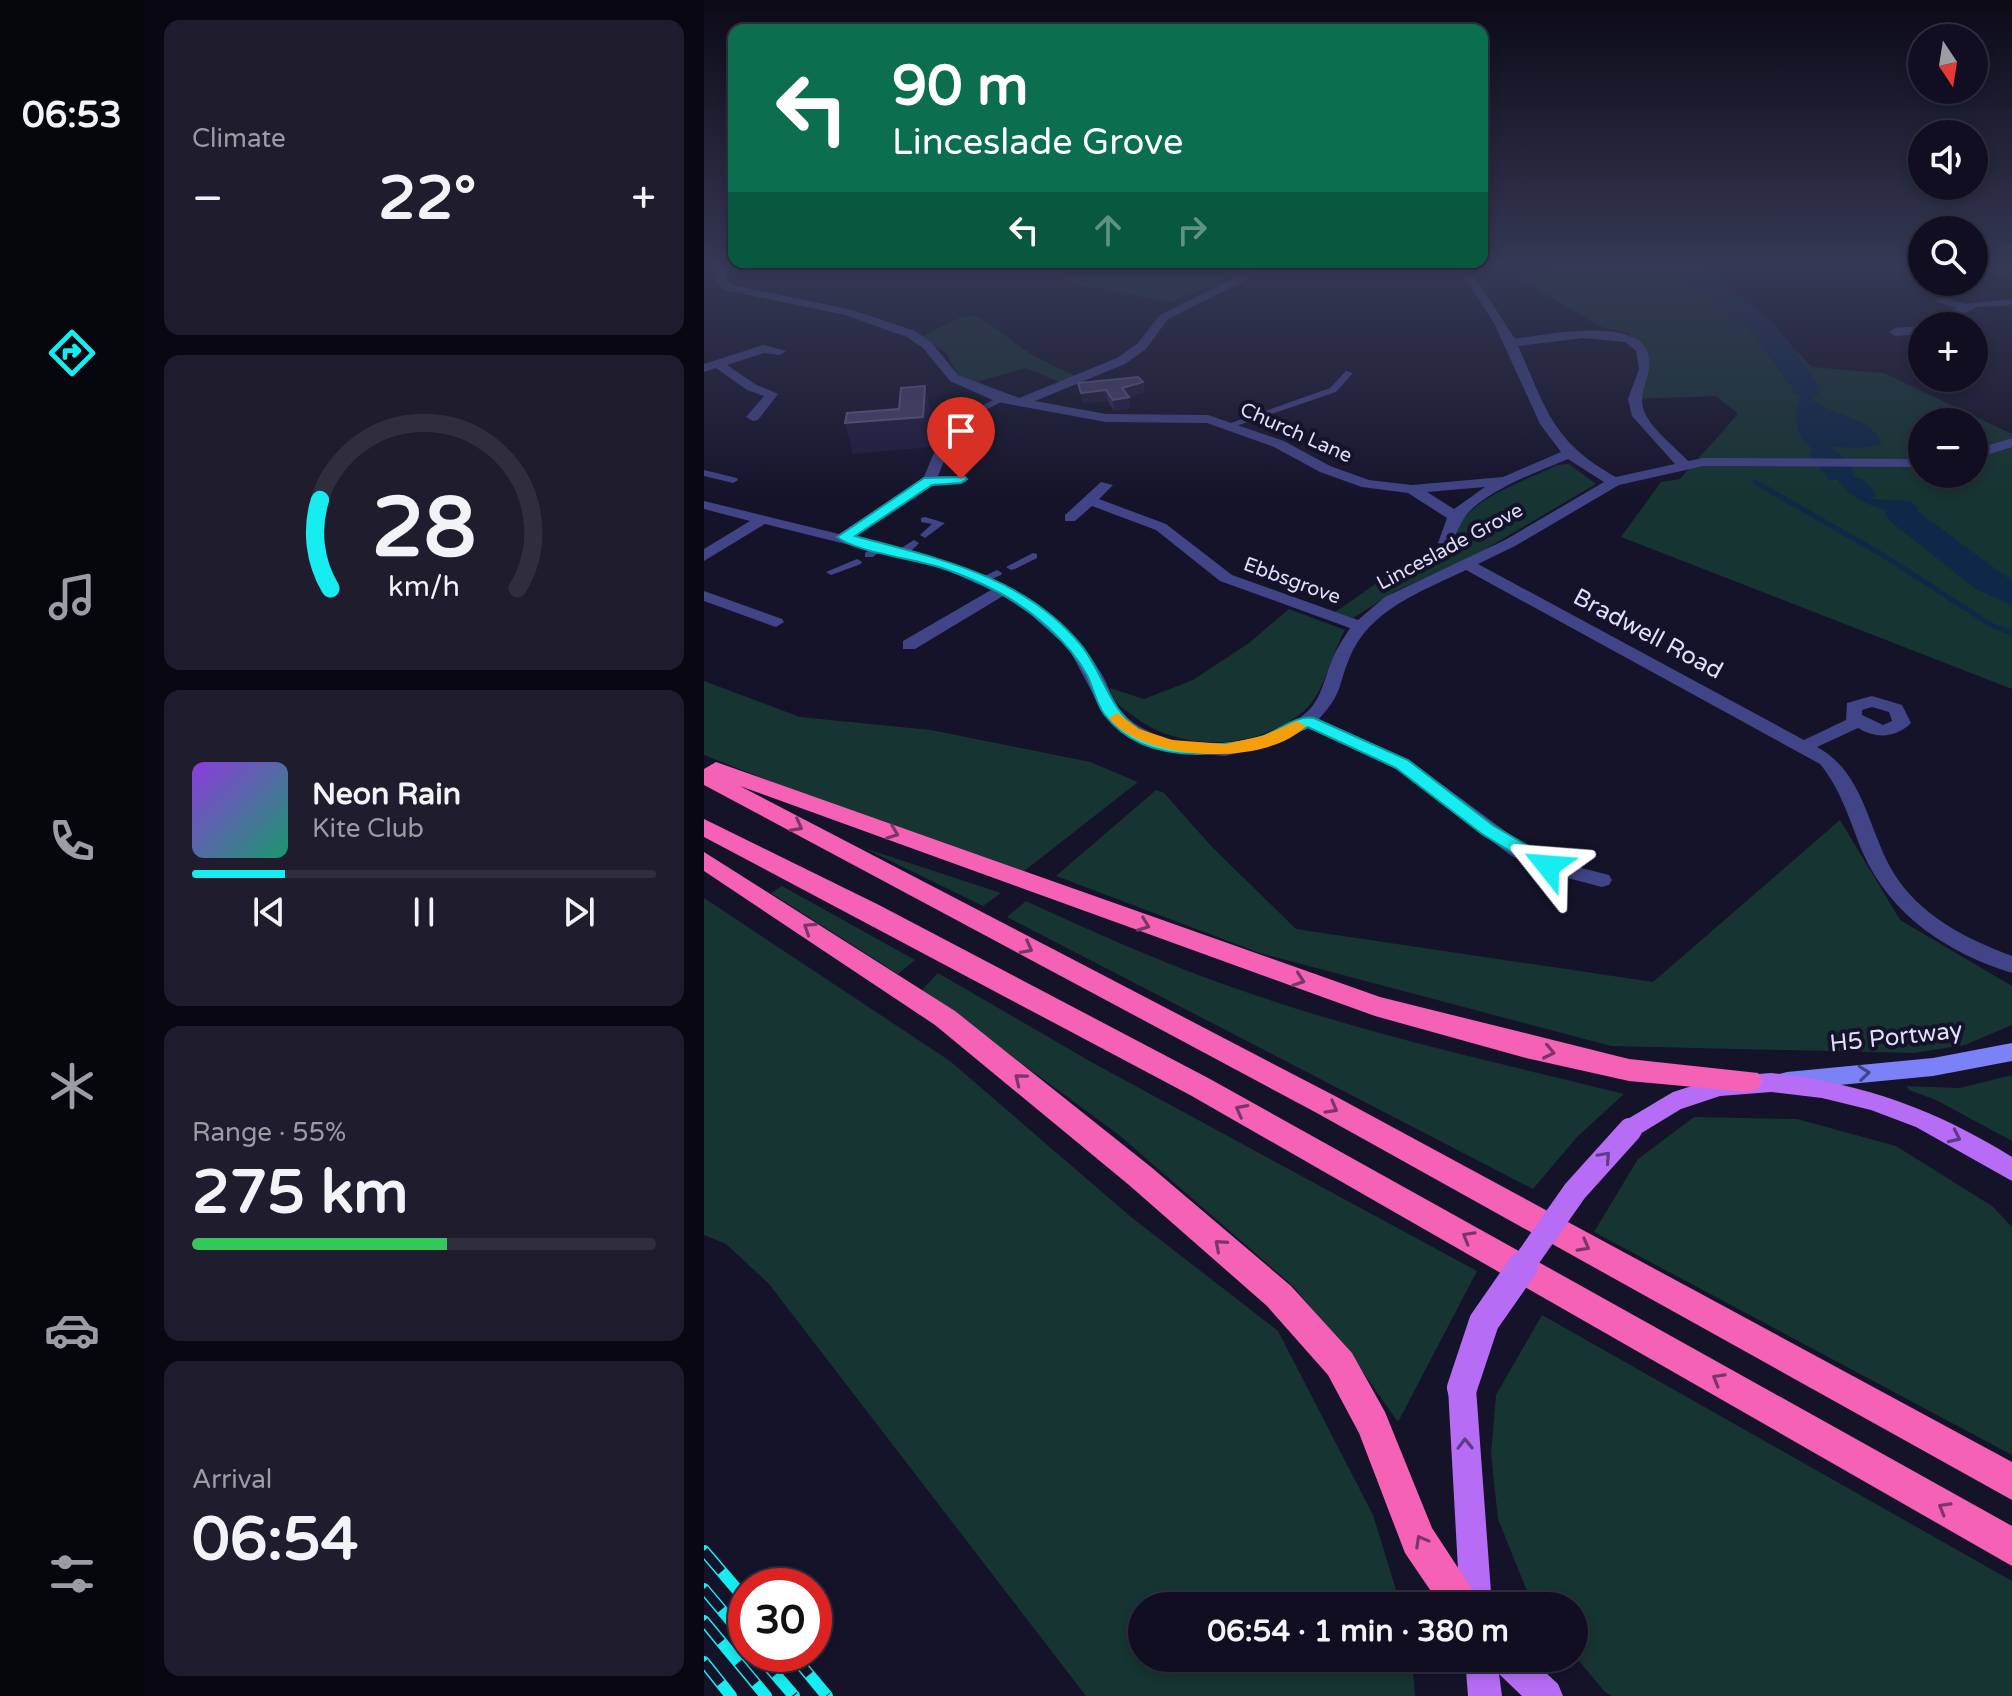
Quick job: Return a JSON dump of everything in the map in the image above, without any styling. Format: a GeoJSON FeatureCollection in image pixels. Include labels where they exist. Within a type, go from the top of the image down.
{"type":"FeatureCollection","features":[{"type":"Feature","properties":{"kind":"highway"},"geometry":{"type":"LineString","coordinates":[[704,765],[1375,1006],[1526,1047],[1629,1070],[1748,1081]]}},
{"type":"Feature","properties":{"kind":"highway"},"geometry":{"type":"LineString","coordinates":[[704,776],[1325,1104],[2012,1482]]}},
{"type":"Feature","properties":{"kind":"highway"},"geometry":{"type":"LineString","coordinates":[[704,827],[859,904],[1294,1138],[2012,1547]]}},
{"type":"Feature","properties":{"kind":"highway"},"geometry":{"type":"LineString","coordinates":[[704,860],[945,1018],[1140,1176],[1279,1296],[1340,1364],[1373,1424],[1418,1540],[1454,1592]]}},
{"type":"Feature","properties":{"kind":"main road"},"geometry":{"type":"LineString","coordinates":[[1475,1592],[1462,1388],[1484,1322],[1575,1191],[1646,1116],[1687,1094],[1748,1081],[1787,1081],[1895,1110],[1978,1148],[2012,1170]]}},
{"type":"Feature","properties":{"kind":"main road"},"geometry":{"type":"LineString","coordinates":[[1482,1672],[1485,1696]]}},
{"type":"Feature","properties":{"kind":"main road"},"geometry":{"type":"LineString","coordinates":[[1521,1672],[1546,1696]]}},
{"type":"Feature","properties":{"kind":"street","name":"Church Lane"},"geometry":{"type":"LineString","coordinates":[[926,344],[954,378],[1002,399],[1106,418],[1191,417],[1230,425],[1344,477],[1367,484],[1412,489],[1506,481]]}},
{"type":"Feature","properties":{"kind":"street"},"geometry":{"type":"LineString","coordinates":[[1021,402],[1121,361],[1143,344]]}},
{"type":"Feature","properties":{"kind":"street"},"geometry":{"type":"LineString","coordinates":[[1511,344],[1547,427],[1567,454],[1614,482]]}},
{"type":"Feature","properties":{"kind":"street"},"geometry":{"type":"LineString","coordinates":[[1637,344],[1644,361],[1645,377],[1634,399],[1639,416],[1684,465]]}},
{"type":"Feature","properties":{"kind":"street"},"geometry":{"type":"LineString","coordinates":[[704,368],[719,365],[760,346],[780,351]]}},
{"type":"Feature","properties":{"kind":"street"},"geometry":{"type":"LineString","coordinates":[[719,365],[751,387],[772,394],[787,391]]}},
{"type":"Feature","properties":{"kind":"street"},"geometry":{"type":"LineString","coordinates":[[753,417],[772,394]]}},
{"type":"Feature","properties":{"kind":"street"},"geometry":{"type":"LineString","coordinates":[[1988,450],[2012,442]]}},
{"type":"Feature","properties":{"kind":"street","name":"Church Lane"},"geometry":{"type":"LineString","coordinates":[[1412,489],[1455,516],[1506,481],[1567,454]]}},
{"type":"Feature","properties":{"kind":"street"},"geometry":{"type":"LineString","coordinates":[[929,481],[939,456]]}},
{"type":"Feature","properties":{"kind":"street","name":"Linceslade Grove"},"geometry":{"type":"LineString","coordinates":[[704,505],[844,537],[875,550],[908,548],[947,565],[989,576],[1036,611],[1075,646],[1094,675],[1111,711],[1133,733],[1170,745],[1225,750],[1267,740],[1308,721],[1330,696],[1341,658],[1360,626],[1391,600],[1468,565],[1614,482],[1684,465],[1739,460],[1908,463]]}},
{"type":"Feature","properties":{"kind":"street"},"geometry":{"type":"LineString","coordinates":[[844,537],[929,481],[961,479]]}},
{"type":"Feature","properties":{"kind":"street"},"geometry":{"type":"LineString","coordinates":[[1070,518],[1106,485]]}},
{"type":"Feature","properties":{"kind":"street","name":"Ebbsgrove"},"geometry":{"type":"LineString","coordinates":[[1089,501],[1114,507],[1161,527],[1226,578],[1360,626]]}},
{"type":"Feature","properties":{"kind":"street"},"geometry":{"type":"LineString","coordinates":[[1446,543],[1446,532],[1455,516]]}},
{"type":"Feature","properties":{"kind":"street"},"geometry":{"type":"LineString","coordinates":[[704,556],[763,519]]}},
{"type":"Feature","properties":{"kind":"street","name":"Bradwell Road"},"geometry":{"type":"LineString","coordinates":[[1468,565],[1827,760],[1845,780],[1875,857],[1898,896],[1932,928],[1981,954],[2012,965]]}},
{"type":"Feature","properties":{"kind":"street"},"geometry":{"type":"LineString","coordinates":[[909,645],[1003,589]]}},
{"type":"Feature","properties":{"kind":"street"},"geometry":{"type":"LineString","coordinates":[[704,596],[776,622]]}},
{"type":"Feature","properties":{"kind":"street"},"geometry":{"type":"LineString","coordinates":[[1308,721],[1402,764],[1517,850],[1548,866],[1602,880]]}},
{"type":"Feature","properties":{"kind":"street"},"geometry":{"type":"LineString","coordinates":[[1805,746],[1857,722]]}},
{"type":"Feature","properties":{"kind":"street","name":"H5 Portway"},"geometry":{"type":"LineString","coordinates":[[1787,1081],[1933,1067],[2012,1052]]}},
{"type":"Feature","properties":{"kind":"lane"},"geometry":{"type":"LineString","coordinates":[[1230,425],[1333,390],[1349,373]]}},
{"type":"Feature","properties":{"kind":"lane"},"geometry":{"type":"LineString","coordinates":[[967,416],[1002,399]]}},
{"type":"Feature","properties":{"kind":"lane"},"geometry":{"type":"LineString","coordinates":[[704,473],[733,480]]}},
{"type":"Feature","properties":{"kind":"lane"},"geometry":{"type":"LineString","coordinates":[[704,483],[716,476]]}},
{"type":"Feature","properties":{"kind":"lane"},"geometry":{"type":"LineString","coordinates":[[925,520],[940,523],[925,535]]}},
{"type":"Feature","properties":{"kind":"lane"},"geometry":{"type":"LineString","coordinates":[[1011,567],[1033,556]]}},
{"type":"Feature","properties":{"kind":"lane"},"geometry":{"type":"LineString","coordinates":[[831,572],[857,562]]}},
{"type":"Feature","properties":{"kind":"green space"},"geometry":{"type":"Polygon","coordinates":[[[934,344],[1017,344],[1076,376],[1059,382],[1026,368],[973,383],[957,374],[946,353],[934,344]]]}},
{"type":"Feature","properties":{"kind":"green space"},"geometry":{"type":"Polygon","coordinates":[[[1637,344],[1789,344],[1812,367],[1884,373],[1908,384],[1908,392],[1924,392],[1957,408],[1908,408],[1908,488],[1988,488],[1988,423],[2012,434],[2012,689],[1621,537],[1661,482],[1680,479],[1738,414],[1716,396],[1634,399],[1645,377],[1637,344]]]}},
{"type":"Feature","properties":{"kind":"green space"},"geometry":{"type":"Polygon","coordinates":[[[1569,464],[1596,484],[1474,556],[1396,591],[1353,618],[1335,612],[1409,564],[1458,546],[1453,535],[1461,522],[1498,492],[1557,465],[1569,464]]]}},
{"type":"Feature","properties":{"kind":"green space"},"geometry":{"type":"Polygon","coordinates":[[[1289,609],[1345,630],[1317,695],[1304,711],[1285,724],[1241,740],[1195,741],[1151,727],[1124,709],[1113,697],[1110,688],[1144,699],[1193,680],[1249,643],[1289,609]]]}},
{"type":"Feature","properties":{"kind":"green space"},"geometry":{"type":"Polygon","coordinates":[[[704,681],[800,717],[931,730],[1090,762],[1138,782],[1023,872],[828,804],[704,755],[704,681]]]}},
{"type":"Feature","properties":{"kind":"green space"},"geometry":{"type":"Polygon","coordinates":[[[1156,790],[1164,793],[1212,847],[1296,929],[1653,982],[1840,820],[1900,920],[2012,986],[2012,1025],[1965,1045],[1913,1053],[1611,1046],[1260,953],[1056,876],[1156,790]]]}},
{"type":"Feature","properties":{"kind":"green space"},"geometry":{"type":"Polygon","coordinates":[[[864,848],[1001,893],[983,906],[864,848]]]}},
{"type":"Feature","properties":{"kind":"green space"},"geometry":{"type":"Polygon","coordinates":[[[782,886],[915,960],[898,974],[771,893],[782,886]]]}},
{"type":"Feature","properties":{"kind":"green space"},"geometry":{"type":"Polygon","coordinates":[[[704,898],[950,1061],[1131,1217],[1278,1331],[1373,1515],[1397,1592],[1128,1592],[1128,1672],[1413,1672],[1415,1696],[1086,1696],[769,1284],[726,1244],[704,1235],[704,898]]]}},
{"type":"Feature","properties":{"kind":"green space"},"geometry":{"type":"Polygon","coordinates":[[[1026,901],[1159,960],[1287,1006],[1624,1094],[1577,1137],[1533,1189],[1007,917],[1026,901]]]}},
{"type":"Feature","properties":{"kind":"green space"},"geometry":{"type":"Polygon","coordinates":[[[938,973],[1093,1063],[1477,1271],[1398,1422],[1358,1365],[1293,1286],[1119,1135],[922,990],[938,973]]]}},
{"type":"Feature","properties":{"kind":"green space"},"geometry":{"type":"Polygon","coordinates":[[[2012,1075],[2012,1141],[1936,1100],[1909,1090],[1907,1086],[1960,1088],[2012,1075]]]}},
{"type":"Feature","properties":{"kind":"green space"},"geometry":{"type":"Polygon","coordinates":[[[1694,1117],[1797,1119],[1896,1146],[1992,1206],[2012,1227],[2012,1455],[1594,1232],[1638,1159],[1694,1117]]]}},
{"type":"Feature","properties":{"kind":"green space"},"geometry":{"type":"Polygon","coordinates":[[[1542,1315],[2012,1581],[2012,1696],[1612,1696],[1605,1692],[1588,1672],[1588,1592],[1527,1592],[1498,1519],[1491,1454],[1496,1395],[1542,1315]]]}},
{"type":"Feature","properties":{"kind":"water"},"geometry":{"type":"Polygon","coordinates":[[[1807,389],[1822,406],[1867,426],[1876,433],[1882,444],[1857,449],[1834,446],[1824,454],[1809,446],[1799,433],[1796,420],[1799,399],[1807,389]]]}},
{"type":"Feature","properties":{"kind":"water"},"geometry":{"type":"Polygon","coordinates":[[[1840,473],[1864,480],[1875,493],[1872,499],[1910,501],[1920,509],[1898,512],[1862,501],[1843,486],[1836,477],[1840,473]]]}},
{"type":"Feature","properties":{"kind":"building"},"geometry":{"type":"Polygon","coordinates":[[[1138,377],[1143,382],[1122,388],[1129,397],[1113,400],[1106,390],[1081,393],[1078,383],[1138,377]]]}},
{"type":"Feature","properties":{"kind":"building"},"geometry":{"type":"Polygon","coordinates":[[[925,386],[923,417],[845,423],[847,413],[899,409],[901,388],[925,386]]]}},
{"type":"Feature","properties":{"kind":"waterway"},"geometry":{"type":"LineString","coordinates":[[1774,344],[1807,389]]}},
{"type":"Feature","properties":{"kind":"waterway"},"geometry":{"type":"LineString","coordinates":[[1824,454],[1840,473]]}},
{"type":"Feature","properties":{"kind":"waterway"},"geometry":{"type":"LineString","coordinates":[[1755,482],[1881,554],[1993,626],[2012,633]]}},
{"type":"Feature","properties":{"kind":"waterway"},"geometry":{"type":"LineString","coordinates":[[1901,514],[1989,583],[2012,594]]}},
{"type":"Feature","properties":{"kind":"railway"},"geometry":{"type":"LineString","coordinates":[[704,1551],[728,1579]]}},
{"type":"Feature","properties":{"kind":"railway"},"geometry":{"type":"LineString","coordinates":[[704,1589],[728,1618]]}},
{"type":"Feature","properties":{"kind":"railway"},"geometry":{"type":"LineString","coordinates":[[704,1621],[766,1696]]}},
{"type":"Feature","properties":{"kind":"railway"},"geometry":{"type":"LineString","coordinates":[[704,1662],[731,1696]]}},
{"type":"Feature","properties":{"kind":"railway"},"geometry":{"type":"LineString","coordinates":[[773,1672],[794,1696]]}},
{"type":"Feature","properties":{"kind":"railway"},"geometry":{"type":"LineString","coordinates":[[807,1672],[827,1696]]}},
{"type":"Feature","properties":{"kind":"slow traffic"},"geometry":{"type":"LineString","coordinates":[[1117,718],[1133,733],[1170,745],[1225,750],[1267,740],[1297,726]]}},
{"type":"Feature","properties":{"kind":"route"},"geometry":{"type":"LineString","coordinates":[[961,479],[929,481],[844,537],[947,565],[1003,589],[1036,611],[1075,646],[1094,675],[1111,711],[1133,733],[1170,745],[1225,750],[1267,740],[1308,721],[1402,764],[1488,830],[1548,866]]}}]}
